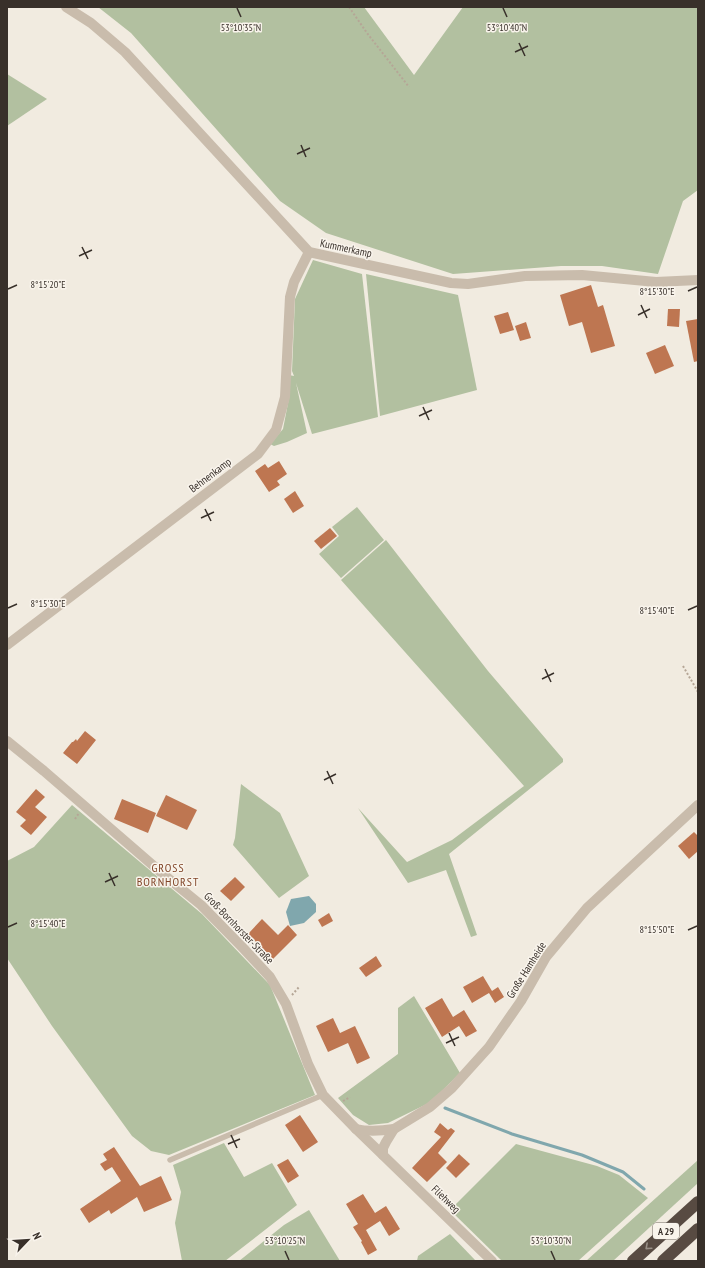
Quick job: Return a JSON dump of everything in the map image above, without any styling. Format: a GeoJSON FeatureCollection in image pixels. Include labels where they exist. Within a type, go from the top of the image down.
{"type":"FeatureCollection","features":[{"type":"Feature","properties":{"kind":"highway","name":"A 29"},"geometry":{"type":"LineString","coordinates":[[633,1261],[698,1202]]}},
{"type":"Feature","properties":{"kind":"highway","name":"A 29"},"geometry":{"type":"LineString","coordinates":[[663,1261],[698,1229]]}},
{"type":"Feature","properties":{"kind":"street","name":"Kummerkamp"},"geometry":{"type":"LineString","coordinates":[[66,7],[91,23],[125,52],[309,252],[451,283],[468,284],[525,276],[582,275],[656,282],[698,280]]}},
{"type":"Feature","properties":{"kind":"street","name":"Behnenkamp"},"geometry":{"type":"LineString","coordinates":[[7,644],[258,454],[276,430],[285,397],[290,297],[294,282],[309,252]]}},
{"type":"Feature","properties":{"kind":"street","name":"Groß-Bornhorster-Straße"},"geometry":{"type":"LineString","coordinates":[[7,742],[44,771],[201,905],[270,977],[286,1004],[308,1064],[323,1096],[383,1155]]}},
{"type":"Feature","properties":{"kind":"street","name":"Große Hamheide"},"geometry":{"type":"LineString","coordinates":[[356,1129],[368,1132],[378,1132],[394,1129],[430,1107],[452,1088],[489,1047],[515,1010],[546,957],[587,908],[698,805]]}},
{"type":"Feature","properties":{"kind":"street","name":"Große Hamheide"},"geometry":{"type":"LineString","coordinates":[[383,1155],[383,1148],[394,1129]]}},
{"type":"Feature","properties":{"kind":"street","name":"Fliehweg"},"geometry":{"type":"LineString","coordinates":[[383,1155],[492,1261]]}},
{"type":"Feature","properties":{"kind":"lane"},"geometry":{"type":"LineString","coordinates":[[170,1160],[323,1096]]}},
{"type":"Feature","properties":{"kind":"path"},"geometry":{"type":"LineString","coordinates":[[349,7],[409,87]]}},
{"type":"Feature","properties":{"kind":"path"},"geometry":{"type":"LineString","coordinates":[[683,666],[698,692]]}},
{"type":"Feature","properties":{"kind":"green space"},"geometry":{"type":"Polygon","coordinates":[[[98,7],[364,7],[414,75],[463,7],[698,7],[698,190],[683,201],[658,274],[602,266],[561,266],[453,274],[326,233],[280,201],[131,33],[98,7]]]}},
{"type":"Feature","properties":{"kind":"green space"},"geometry":{"type":"Polygon","coordinates":[[[7,74],[47,99],[7,126],[7,74]]]}},
{"type":"Feature","properties":{"kind":"green space"},"geometry":{"type":"Polygon","coordinates":[[[313,260],[362,274],[378,417],[312,434],[296,383],[307,433],[274,446],[270,444],[283,429],[289,398],[289,375],[294,376],[292,371],[295,299],[313,260]]]}},
{"type":"Feature","properties":{"kind":"green space"},"geometry":{"type":"Polygon","coordinates":[[[366,274],[458,295],[477,390],[380,416],[366,274]]]}},
{"type":"Feature","properties":{"kind":"green space"},"geometry":{"type":"Polygon","coordinates":[[[357,507],[384,540],[341,578],[319,554],[339,536],[332,527],[357,507]]]}},
{"type":"Feature","properties":{"kind":"green space"},"geometry":{"type":"Polygon","coordinates":[[[386,540],[488,671],[563,759],[563,762],[449,854],[477,935],[471,937],[446,870],[408,883],[358,808],[407,862],[452,840],[524,786],[341,580],[386,540]]]}},
{"type":"Feature","properties":{"kind":"green space"},"geometry":{"type":"Polygon","coordinates":[[[241,784],[280,813],[309,876],[279,898],[233,845],[241,784]]]}},
{"type":"Feature","properties":{"kind":"green space"},"geometry":{"type":"Polygon","coordinates":[[[72,805],[202,914],[270,985],[315,1095],[169,1155],[151,1151],[132,1136],[52,1026],[7,958],[7,861],[34,847],[72,805]]]}},
{"type":"Feature","properties":{"kind":"green space"},"geometry":{"type":"Polygon","coordinates":[[[414,996],[460,1073],[431,1102],[388,1123],[369,1125],[353,1115],[338,1098],[398,1054],[398,1008],[414,996]]]}},
{"type":"Feature","properties":{"kind":"green space"},"geometry":{"type":"Polygon","coordinates":[[[224,1143],[244,1177],[272,1163],[297,1205],[225,1261],[182,1261],[175,1223],[181,1192],[173,1165],[224,1143]]]}},
{"type":"Feature","properties":{"kind":"green space"},"geometry":{"type":"Polygon","coordinates":[[[516,1144],[597,1166],[619,1175],[648,1198],[578,1261],[502,1261],[450,1210],[516,1144]]]}},
{"type":"Feature","properties":{"kind":"green space"},"geometry":{"type":"Polygon","coordinates":[[[698,1160],[698,1183],[613,1261],[586,1261],[698,1160]]]}},
{"type":"Feature","properties":{"kind":"green space"},"geometry":{"type":"Polygon","coordinates":[[[309,1210],[340,1261],[239,1261],[284,1225],[309,1210]]]}},
{"type":"Feature","properties":{"kind":"green space"},"geometry":{"type":"Polygon","coordinates":[[[450,1234],[476,1261],[417,1261],[418,1256],[450,1234]]]}},
{"type":"Feature","properties":{"kind":"water"},"geometry":{"type":"Polygon","coordinates":[[[309,896],[316,904],[316,912],[304,923],[290,926],[286,912],[291,899],[309,896]]]}},
{"type":"Feature","properties":{"kind":"building"},"geometry":{"type":"Polygon","coordinates":[[[591,285],[598,307],[603,305],[615,346],[591,353],[582,322],[569,326],[560,295],[591,285]]]}},
{"type":"Feature","properties":{"kind":"building"},"geometry":{"type":"Polygon","coordinates":[[[668,309],[680,309],[679,327],[667,326],[668,309]]]}},
{"type":"Feature","properties":{"kind":"building"},"geometry":{"type":"Polygon","coordinates":[[[508,312],[514,330],[500,334],[494,316],[508,312]]]}},
{"type":"Feature","properties":{"kind":"building"},"geometry":{"type":"Polygon","coordinates":[[[698,319],[698,361],[694,362],[686,321],[698,319]]]}},
{"type":"Feature","properties":{"kind":"building"},"geometry":{"type":"Polygon","coordinates":[[[526,322],[531,338],[520,341],[515,326],[526,322]]]}},
{"type":"Feature","properties":{"kind":"building"},"geometry":{"type":"Polygon","coordinates":[[[665,345],[674,366],[655,374],[646,353],[665,345]]]}},
{"type":"Feature","properties":{"kind":"building"},"geometry":{"type":"Polygon","coordinates":[[[279,461],[287,474],[277,481],[280,485],[269,492],[255,471],[265,464],[268,468],[279,461]]]}},
{"type":"Feature","properties":{"kind":"building"},"geometry":{"type":"Polygon","coordinates":[[[295,491],[304,506],[293,513],[284,499],[295,491]]]}},
{"type":"Feature","properties":{"kind":"building"},"geometry":{"type":"Polygon","coordinates":[[[330,528],[337,536],[321,549],[314,541],[330,528]]]}},
{"type":"Feature","properties":{"kind":"building"},"geometry":{"type":"Polygon","coordinates":[[[85,731],[96,740],[77,764],[63,753],[72,742],[76,739],[77,741],[85,731]]]}},
{"type":"Feature","properties":{"kind":"building"},"geometry":{"type":"Polygon","coordinates":[[[36,789],[45,797],[35,807],[47,817],[31,835],[20,826],[26,820],[16,812],[36,789]]]}},
{"type":"Feature","properties":{"kind":"building"},"geometry":{"type":"Polygon","coordinates":[[[166,795],[197,810],[187,830],[156,816],[166,795]]]}},
{"type":"Feature","properties":{"kind":"building"},"geometry":{"type":"Polygon","coordinates":[[[122,799],[156,813],[148,833],[114,819],[122,799]]]}},
{"type":"Feature","properties":{"kind":"building"},"geometry":{"type":"Polygon","coordinates":[[[694,832],[698,836],[698,851],[689,859],[678,846],[694,832]]]}},
{"type":"Feature","properties":{"kind":"building"},"geometry":{"type":"Polygon","coordinates":[[[235,877],[245,887],[231,901],[220,891],[235,877]]]}},
{"type":"Feature","properties":{"kind":"building"},"geometry":{"type":"Polygon","coordinates":[[[329,913],[333,921],[322,927],[318,920],[329,913]]]}},
{"type":"Feature","properties":{"kind":"building"},"geometry":{"type":"Polygon","coordinates":[[[262,919],[278,935],[288,925],[297,935],[273,959],[248,934],[262,919]]]}},
{"type":"Feature","properties":{"kind":"building"},"geometry":{"type":"Polygon","coordinates":[[[376,956],[382,966],[366,977],[359,968],[376,956]]]}},
{"type":"Feature","properties":{"kind":"building"},"geometry":{"type":"Polygon","coordinates":[[[483,976],[492,991],[498,987],[504,997],[495,1003],[489,993],[472,1003],[463,987],[483,976]]]}},
{"type":"Feature","properties":{"kind":"building"},"geometry":{"type":"Polygon","coordinates":[[[442,998],[453,1017],[464,1010],[477,1031],[466,1037],[459,1026],[442,1037],[425,1008],[442,998]]]}},
{"type":"Feature","properties":{"kind":"building"},"geometry":{"type":"Polygon","coordinates":[[[333,1018],[340,1033],[355,1026],[370,1058],[357,1064],[348,1043],[328,1052],[316,1026],[333,1018]]]}},
{"type":"Feature","properties":{"kind":"building"},"geometry":{"type":"Polygon","coordinates":[[[300,1115],[318,1142],[303,1152],[285,1125],[300,1115]]]}},
{"type":"Feature","properties":{"kind":"building"},"geometry":{"type":"Polygon","coordinates":[[[440,1123],[448,1130],[451,1128],[455,1131],[438,1153],[447,1162],[427,1182],[412,1168],[441,1137],[434,1132],[440,1123]]]}},
{"type":"Feature","properties":{"kind":"building"},"geometry":{"type":"Polygon","coordinates":[[[114,1147],[140,1186],[161,1176],[172,1200],[144,1212],[137,1197],[111,1214],[109,1210],[89,1223],[80,1209],[121,1181],[112,1167],[105,1171],[100,1164],[107,1160],[103,1154],[114,1147]]]}},
{"type":"Feature","properties":{"kind":"building"},"geometry":{"type":"Polygon","coordinates":[[[459,1154],[470,1164],[456,1178],[446,1168],[459,1154]]]}},
{"type":"Feature","properties":{"kind":"building"},"geometry":{"type":"Polygon","coordinates":[[[288,1159],[299,1176],[288,1183],[277,1165],[288,1159]]]}},
{"type":"Feature","properties":{"kind":"building"},"geometry":{"type":"Polygon","coordinates":[[[363,1194],[375,1213],[386,1206],[400,1229],[389,1236],[380,1221],[366,1230],[377,1250],[368,1255],[361,1242],[362,1241],[353,1227],[358,1224],[346,1204],[363,1194]]]}},
{"type":"Feature","properties":{"kind":"waterway"},"geometry":{"type":"LineString","coordinates":[[445,1108],[512,1134],[582,1155],[623,1172],[644,1189]]}},
{"type":"Feature","properties":{"kind":"district","name":"GROSS BORNHORST"},"geometry":{"type":"Point","coordinates":[168,874]}}]}
